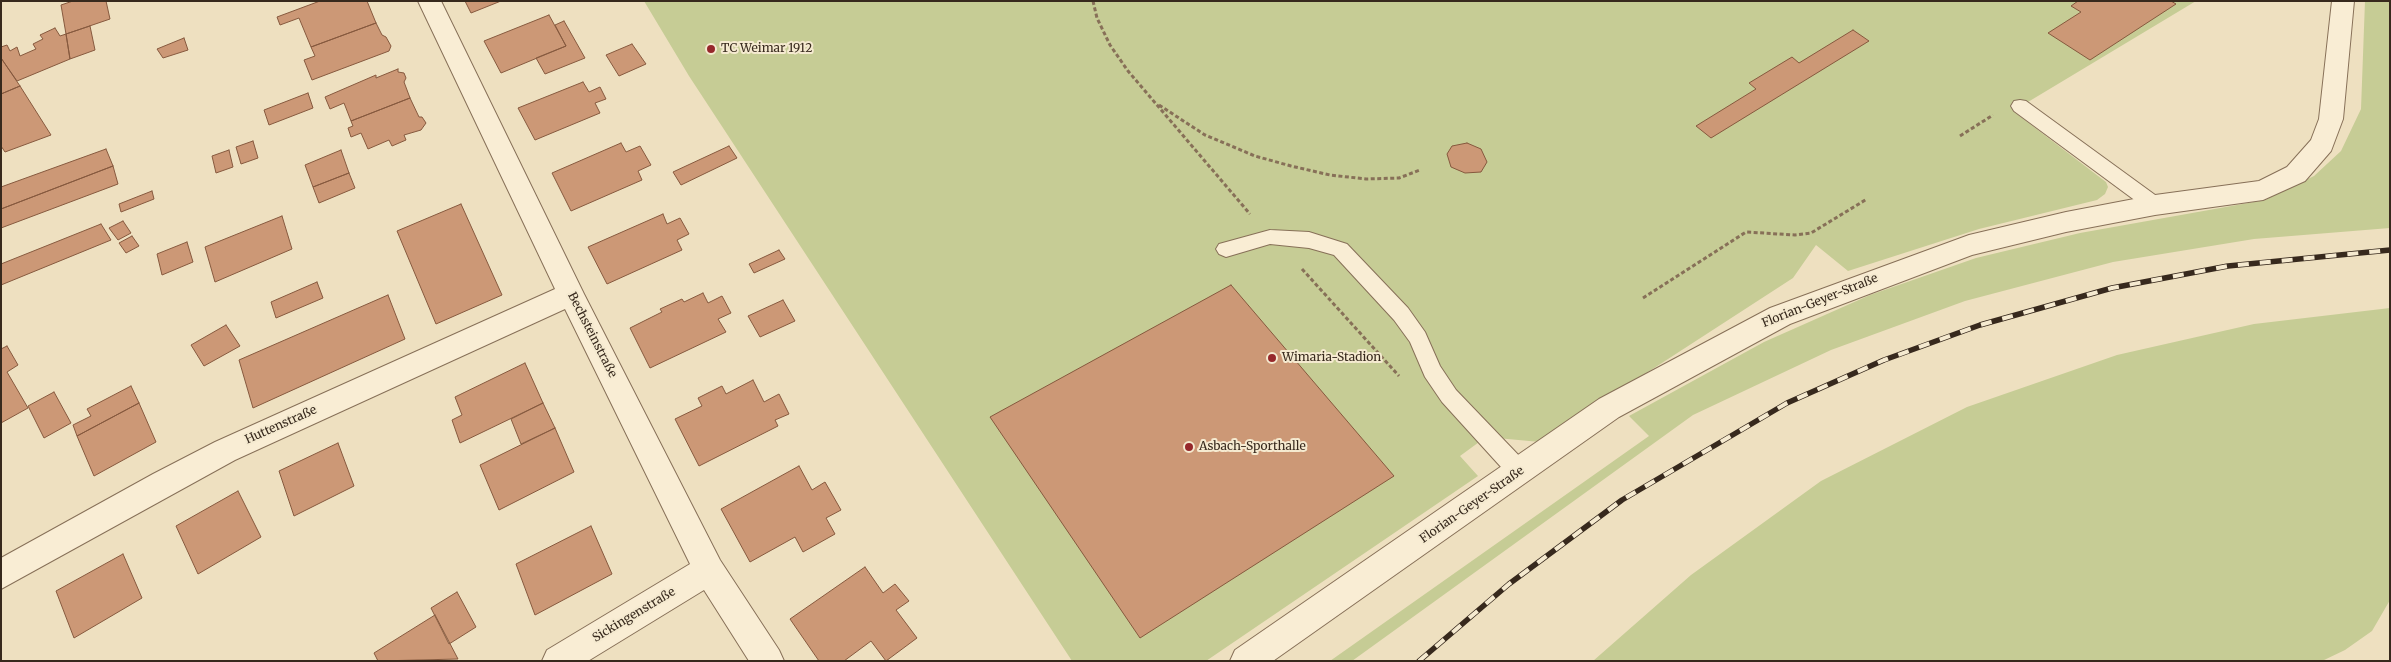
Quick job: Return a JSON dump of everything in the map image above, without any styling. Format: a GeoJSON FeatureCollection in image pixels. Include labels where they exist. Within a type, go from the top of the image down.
{"type":"FeatureCollection","features":[{"type":"Feature","properties":{"kind":"street","name":"Bechsteinstraße"},"geometry":{"type":"LineString","coordinates":[[429,1],[571,294],[709,570],[768,661]]}},
{"type":"Feature","properties":{"kind":"street","name":"Florian-Geyer-Straße"},"geometry":{"type":"LineString","coordinates":[[1246,661],[1609,408],[1780,316],[1969,245],[2066,222],[2155,205],[2263,190],[2296,174],[2322,144],[2331,119],[2343,1]]}},
{"type":"Feature","properties":{"kind":"street","name":"Huttenstraße"},"geometry":{"type":"LineString","coordinates":[[1,576],[163,483],[225,451],[571,294]]}},
{"type":"Feature","properties":{"kind":"street","name":"Sickingenstraße"},"geometry":{"type":"LineString","coordinates":[[558,661],[709,570]]}},
{"type":"Feature","properties":{"kind":"lane"},"geometry":{"type":"LineString","coordinates":[[2020,106],[2155,205]]}},
{"type":"Feature","properties":{"kind":"lane"},"geometry":{"type":"LineString","coordinates":[[1226,249],[1270,237],[1309,240],[1340,249],[1401,314],[1418,338],[1432,371],[1449,396],[1519,472]]}},
{"type":"Feature","properties":{"kind":"path"},"geometry":{"type":"LineString","coordinates":[[1093,1],[1097,18],[1110,45],[1128,71],[1270,237],[1310,277],[1401,378]]}},
{"type":"Feature","properties":{"kind":"path"},"geometry":{"type":"LineString","coordinates":[[1156,104],[1205,134],[1255,156],[1330,176],[1366,179],[1399,178],[1420,170]]}},
{"type":"Feature","properties":{"kind":"path"},"geometry":{"type":"LineString","coordinates":[[1960,136],[1985,120]]}},
{"type":"Feature","properties":{"kind":"path"},"geometry":{"type":"LineString","coordinates":[[1643,298],[1746,232],[1794,235],[1811,233],[1867,199]]}},
{"type":"Feature","properties":{"kind":"green space","name":"Wimaria-Stadion"},"geometry":{"type":"Polygon","coordinates":[[[644,1],[2196,1],[2013,111],[2106,182],[2108,187],[2105,194],[2097,200],[1979,229],[1848,271],[1816,245],[1793,278],[1540,442],[1486,437],[1460,456],[1478,476],[1206,661],[1072,661],[689,76],[644,1]]]}},
{"type":"Feature","properties":{"kind":"green space"},"geometry":{"type":"Polygon","coordinates":[[[2365,1],[2390,1],[2390,228],[2254,239],[2113,262],[1965,301],[1831,350],[1693,415],[1352,661],[1330,661],[1649,436],[1629,416],[1764,342],[1870,295],[1976,258],[2080,233],[2265,200],[2314,176],[2341,151],[2361,109],[2365,1]]]}},
{"type":"Feature","properties":{"kind":"green space"},"geometry":{"type":"Polygon","coordinates":[[[2390,308],[2390,600],[2372,631],[2345,650],[2322,661],[1593,661],[1691,575],[1821,481],[1967,407],[2117,355],[2254,324],[2390,308]]]}},
{"type":"Feature","properties":{"kind":"building"},"geometry":{"type":"Polygon","coordinates":[[[73,1],[106,1],[110,19],[66,34],[61,5],[73,1]]]}},
{"type":"Feature","properties":{"kind":"building"},"geometry":{"type":"Polygon","coordinates":[[[320,1],[367,1],[376,23],[311,47],[299,18],[280,25],[277,17],[320,1]]]}},
{"type":"Feature","properties":{"kind":"building"},"geometry":{"type":"Polygon","coordinates":[[[465,1],[501,1],[471,13],[465,1]]]}},
{"type":"Feature","properties":{"kind":"building"},"geometry":{"type":"Polygon","coordinates":[[[2078,1],[2171,1],[2176,4],[2090,60],[2048,33],[2081,12],[2071,6],[2078,1]]]}},
{"type":"Feature","properties":{"kind":"building"},"geometry":{"type":"Polygon","coordinates":[[[549,15],[566,46],[501,73],[484,41],[549,15]]]}},
{"type":"Feature","properties":{"kind":"building"},"geometry":{"type":"Polygon","coordinates":[[[564,21],[585,58],[545,74],[536,58],[566,46],[555,25],[564,21]]]}},
{"type":"Feature","properties":{"kind":"building"},"geometry":{"type":"Polygon","coordinates":[[[376,23],[382,35],[386,37],[391,46],[389,51],[312,80],[304,60],[315,56],[311,47],[376,23]]]}},
{"type":"Feature","properties":{"kind":"building"},"geometry":{"type":"Polygon","coordinates":[[[90,26],[95,50],[70,59],[66,34],[90,26]]]}},
{"type":"Feature","properties":{"kind":"building"},"geometry":{"type":"Polygon","coordinates":[[[55,28],[60,36],[66,34],[70,59],[17,81],[1,58],[1,47],[7,45],[10,51],[17,47],[20,56],[36,49],[33,44],[43,39],[40,35],[55,28]]]}},
{"type":"Feature","properties":{"kind":"building"},"geometry":{"type":"Polygon","coordinates":[[[1853,30],[1869,41],[1711,138],[1696,126],[1756,89],[1749,83],[1792,57],[1799,63],[1853,30]]]}},
{"type":"Feature","properties":{"kind":"building"},"geometry":{"type":"Polygon","coordinates":[[[184,38],[188,50],[163,58],[157,49],[184,38]]]}},
{"type":"Feature","properties":{"kind":"building"},"geometry":{"type":"Polygon","coordinates":[[[632,44],[646,64],[619,76],[606,55],[632,44]]]}},
{"type":"Feature","properties":{"kind":"building"},"geometry":{"type":"Polygon","coordinates":[[[1,58],[20,86],[1,94],[1,58]]]}},
{"type":"Feature","properties":{"kind":"building"},"geometry":{"type":"Polygon","coordinates":[[[398,69],[398,72],[404,73],[406,78],[404,82],[410,98],[351,121],[344,103],[330,109],[325,97],[376,75],[376,78],[398,69]]]}},
{"type":"Feature","properties":{"kind":"building"},"geometry":{"type":"Polygon","coordinates":[[[583,82],[589,92],[600,87],[606,99],[595,103],[600,113],[535,140],[518,108],[583,82]]]}},
{"type":"Feature","properties":{"kind":"building"},"geometry":{"type":"Polygon","coordinates":[[[20,86],[51,135],[5,152],[1,146],[1,94],[20,86]]]}},
{"type":"Feature","properties":{"kind":"building"},"geometry":{"type":"Polygon","coordinates":[[[308,93],[313,108],[269,125],[264,110],[308,93]]]}},
{"type":"Feature","properties":{"kind":"building"},"geometry":{"type":"Polygon","coordinates":[[[410,98],[419,117],[422,117],[426,123],[421,130],[404,135],[406,140],[392,146],[389,140],[368,149],[361,133],[351,137],[348,128],[353,126],[351,121],[410,98]]]}},
{"type":"Feature","properties":{"kind":"building"},"geometry":{"type":"Polygon","coordinates":[[[253,141],[258,158],[241,164],[236,147],[253,141]]]}},
{"type":"Feature","properties":{"kind":"building"},"geometry":{"type":"Polygon","coordinates":[[[621,143],[626,152],[640,146],[651,165],[638,171],[642,180],[571,211],[552,173],[621,143]]]}},
{"type":"Feature","properties":{"kind":"building"},"geometry":{"type":"Polygon","coordinates":[[[1467,143],[1481,149],[1487,162],[1481,172],[1465,173],[1451,167],[1447,154],[1452,146],[1467,143]]]}},
{"type":"Feature","properties":{"kind":"building"},"geometry":{"type":"Polygon","coordinates":[[[729,146],[737,158],[681,185],[673,172],[729,146]]]}},
{"type":"Feature","properties":{"kind":"building"},"geometry":{"type":"Polygon","coordinates":[[[106,149],[113,166],[1,209],[1,187],[106,149]]]}},
{"type":"Feature","properties":{"kind":"building"},"geometry":{"type":"Polygon","coordinates":[[[229,150],[233,167],[216,173],[212,156],[229,150]]]}},
{"type":"Feature","properties":{"kind":"building"},"geometry":{"type":"Polygon","coordinates":[[[341,150],[349,173],[313,187],[305,165],[341,150]]]}},
{"type":"Feature","properties":{"kind":"building"},"geometry":{"type":"Polygon","coordinates":[[[113,166],[118,184],[1,228],[1,209],[113,166]]]}},
{"type":"Feature","properties":{"kind":"building"},"geometry":{"type":"Polygon","coordinates":[[[349,173],[355,188],[319,203],[313,187],[349,173]]]}},
{"type":"Feature","properties":{"kind":"building"},"geometry":{"type":"Polygon","coordinates":[[[152,191],[154,199],[121,212],[119,204],[152,191]]]}},
{"type":"Feature","properties":{"kind":"building"},"geometry":{"type":"Polygon","coordinates":[[[461,204],[502,295],[436,324],[397,231],[461,204]]]}},
{"type":"Feature","properties":{"kind":"building"},"geometry":{"type":"Polygon","coordinates":[[[663,214],[667,224],[680,218],[689,234],[677,240],[682,250],[607,284],[588,247],[663,214]]]}},
{"type":"Feature","properties":{"kind":"building"},"geometry":{"type":"Polygon","coordinates":[[[282,216],[292,249],[215,282],[205,247],[282,216]]]}},
{"type":"Feature","properties":{"kind":"building"},"geometry":{"type":"Polygon","coordinates":[[[123,221],[131,233],[118,240],[109,228],[123,221]]]}},
{"type":"Feature","properties":{"kind":"building"},"geometry":{"type":"Polygon","coordinates":[[[101,224],[111,240],[1,285],[1,264],[101,224]]]}},
{"type":"Feature","properties":{"kind":"building"},"geometry":{"type":"Polygon","coordinates":[[[132,236],[139,246],[126,253],[119,243],[132,236]]]}},
{"type":"Feature","properties":{"kind":"building"},"geometry":{"type":"Polygon","coordinates":[[[187,242],[193,262],[162,275],[157,254],[187,242]]]}},
{"type":"Feature","properties":{"kind":"building"},"geometry":{"type":"Polygon","coordinates":[[[779,250],[785,259],[754,273],[749,264],[779,250]]]}},
{"type":"Feature","properties":{"kind":"building"},"geometry":{"type":"Polygon","coordinates":[[[317,282],[323,298],[276,318],[271,302],[317,282]]]}},
{"type":"Feature","properties":{"kind":"building","name":"Asbach-Sporthalle"},"geometry":{"type":"Polygon","coordinates":[[[1231,285],[1394,476],[1140,638],[990,417],[1231,285]]]}},
{"type":"Feature","properties":{"kind":"building"},"geometry":{"type":"Polygon","coordinates":[[[703,293],[708,303],[722,296],[731,313],[718,319],[726,332],[650,368],[630,328],[662,312],[660,309],[682,299],[684,302],[703,293]]]}},
{"type":"Feature","properties":{"kind":"building"},"geometry":{"type":"Polygon","coordinates":[[[388,295],[405,339],[253,408],[239,360],[388,295]]]}},
{"type":"Feature","properties":{"kind":"building"},"geometry":{"type":"Polygon","coordinates":[[[783,300],[795,321],[760,337],[748,316],[783,300]]]}},
{"type":"Feature","properties":{"kind":"building"},"geometry":{"type":"Polygon","coordinates":[[[226,325],[240,346],[204,366],[191,345],[226,325]]]}},
{"type":"Feature","properties":{"kind":"building"},"geometry":{"type":"Polygon","coordinates":[[[7,346],[18,365],[7,372],[28,408],[1,423],[1,349],[7,346]]]}},
{"type":"Feature","properties":{"kind":"building"},"geometry":{"type":"Polygon","coordinates":[[[525,363],[543,403],[460,443],[452,420],[462,415],[455,397],[525,363]]]}},
{"type":"Feature","properties":{"kind":"building"},"geometry":{"type":"Polygon","coordinates":[[[753,380],[764,402],[779,394],[789,414],[775,420],[778,426],[699,466],[675,419],[702,406],[698,398],[722,386],[726,394],[753,380]]]}},
{"type":"Feature","properties":{"kind":"building"},"geometry":{"type":"Polygon","coordinates":[[[131,386],[139,403],[77,436],[73,425],[91,416],[87,409],[131,386]]]}},
{"type":"Feature","properties":{"kind":"building"},"geometry":{"type":"Polygon","coordinates":[[[54,392],[71,423],[44,438],[28,406],[54,392]]]}},
{"type":"Feature","properties":{"kind":"building"},"geometry":{"type":"Polygon","coordinates":[[[139,403],[156,442],[94,476],[77,436],[139,403]]]}},
{"type":"Feature","properties":{"kind":"building"},"geometry":{"type":"Polygon","coordinates":[[[543,403],[555,428],[521,444],[511,419],[543,403]]]}},
{"type":"Feature","properties":{"kind":"building"},"geometry":{"type":"Polygon","coordinates":[[[555,428],[574,472],[499,510],[480,465],[555,428]]]}},
{"type":"Feature","properties":{"kind":"building"},"geometry":{"type":"Polygon","coordinates":[[[338,443],[354,486],[294,516],[279,471],[338,443]]]}},
{"type":"Feature","properties":{"kind":"building"},"geometry":{"type":"Polygon","coordinates":[[[799,466],[812,490],[825,482],[841,510],[826,518],[835,534],[803,552],[795,537],[750,562],[721,509],[799,466]]]}},
{"type":"Feature","properties":{"kind":"building"},"geometry":{"type":"Polygon","coordinates":[[[238,491],[261,537],[198,574],[176,526],[238,491]]]}},
{"type":"Feature","properties":{"kind":"building"},"geometry":{"type":"Polygon","coordinates":[[[591,526],[612,574],[535,615],[516,564],[591,526]]]}},
{"type":"Feature","properties":{"kind":"building"},"geometry":{"type":"Polygon","coordinates":[[[123,554],[142,598],[74,638],[56,591],[123,554]]]}},
{"type":"Feature","properties":{"kind":"building"},"geometry":{"type":"Polygon","coordinates":[[[865,567],[883,593],[895,584],[909,601],[896,610],[917,638],[886,661],[871,641],[844,661],[819,661],[790,619],[865,567]]]}},
{"type":"Feature","properties":{"kind":"building"},"geometry":{"type":"Polygon","coordinates":[[[457,592],[476,627],[449,644],[431,608],[457,592]]]}},
{"type":"Feature","properties":{"kind":"building"},"geometry":{"type":"Polygon","coordinates":[[[435,615],[458,659],[378,661],[374,653],[435,615]]]}},
{"type":"Feature","properties":{"kind":"railway"},"geometry":{"type":"LineString","coordinates":[[1419,661],[1509,584],[1622,500],[1787,403],[1884,360],[1980,325],[2112,288],[2228,266],[2390,250]]}},
{"type":"Feature","properties":{"kind":"place","name":"TC Weimar 1912"},"geometry":{"type":"Point","coordinates":[711,49]}},
{"type":"Feature","properties":{"kind":"place","name":"Wimaria-Stadion"},"geometry":{"type":"Point","coordinates":[1272,358]}},
{"type":"Feature","properties":{"kind":"place","name":"Asbach-Sporthalle"},"geometry":{"type":"Point","coordinates":[1189,447]}}]}
